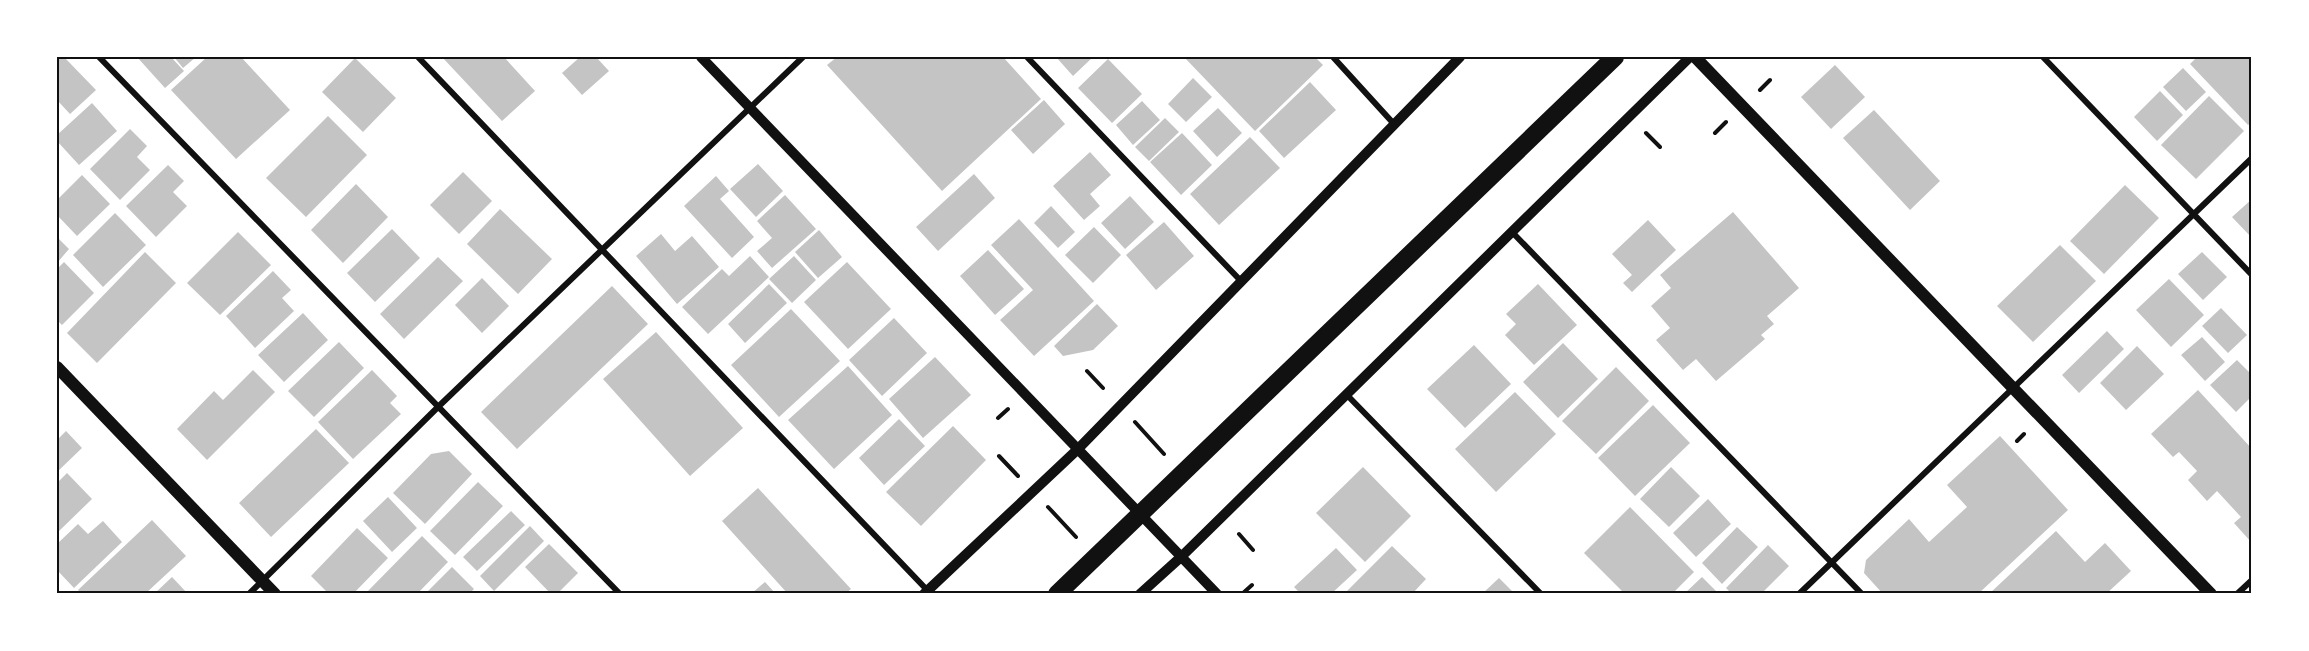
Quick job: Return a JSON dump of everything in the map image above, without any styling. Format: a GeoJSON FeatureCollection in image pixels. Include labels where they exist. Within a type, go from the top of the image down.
{"type":"FeatureCollection","features":[{"type":"Feature","properties":{"kind":"highway"},"geometry":{"type":"LineString","coordinates":[[1057,594],[1614,57]]}},
{"type":"Feature","properties":{"kind":"main road"},"geometry":{"type":"LineString","coordinates":[[1695,57],[2211,594]]}},
{"type":"Feature","properties":{"kind":"main road"},"geometry":{"type":"LineString","coordinates":[[57,367],[275,594]]}},
{"type":"Feature","properties":{"kind":"street"},"geometry":{"type":"LineString","coordinates":[[99,57],[620,594]]}},
{"type":"Feature","properties":{"kind":"street"},"geometry":{"type":"LineString","coordinates":[[418,57],[926,592],[1078,449],[1240,280],[1460,57]]}},
{"type":"Feature","properties":{"kind":"street"},"geometry":{"type":"LineString","coordinates":[[701,57],[1217,594]]}},
{"type":"Feature","properties":{"kind":"street"},"geometry":{"type":"LineString","coordinates":[[249,594],[439,406],[804,57]]}},
{"type":"Feature","properties":{"kind":"street"},"geometry":{"type":"LineString","coordinates":[[1027,57],[1240,280]]}},
{"type":"Feature","properties":{"kind":"street"},"geometry":{"type":"LineString","coordinates":[[1333,57],[1394,124]]}},
{"type":"Feature","properties":{"kind":"street"},"geometry":{"type":"LineString","coordinates":[[1140,594],[1181,557],[1690,57]]}},
{"type":"Feature","properties":{"kind":"street"},"geometry":{"type":"LineString","coordinates":[[2043,57],[2252,274]]}},
{"type":"Feature","properties":{"kind":"street"},"geometry":{"type":"LineString","coordinates":[[1799,594],[2252,158]]}},
{"type":"Feature","properties":{"kind":"street"},"geometry":{"type":"LineString","coordinates":[[1512,232],[1862,594]]}},
{"type":"Feature","properties":{"kind":"street"},"geometry":{"type":"LineString","coordinates":[[1346,394],[1541,594]]}},
{"type":"Feature","properties":{"kind":"street"},"geometry":{"type":"LineString","coordinates":[[2237,594],[2252,580]]}},
{"type":"Feature","properties":{"kind":"path"},"geometry":{"type":"LineString","coordinates":[[999,456],[1081,543]]}},
{"type":"Feature","properties":{"kind":"path"},"geometry":{"type":"LineString","coordinates":[[1242,594],[1252,585]]}},
{"type":"Feature","properties":{"kind":"building"},"geometry":{"type":"Polygon","coordinates":[[[62,57],[96,90],[70,114],[57,100],[57,61],[62,57]]]}},
{"type":"Feature","properties":{"kind":"building"},"geometry":{"type":"Polygon","coordinates":[[[137,57],[171,57],[184,71],[165,88],[137,57]]]}},
{"type":"Feature","properties":{"kind":"building"},"geometry":{"type":"Polygon","coordinates":[[[174,57],[196,57],[183,68],[174,57]]]}},
{"type":"Feature","properties":{"kind":"building"},"geometry":{"type":"Polygon","coordinates":[[[207,57],[241,57],[290,110],[236,159],[171,90],[207,57]]]}},
{"type":"Feature","properties":{"kind":"building"},"geometry":{"type":"Polygon","coordinates":[[[442,57],[504,57],[535,91],[502,121],[442,57]]]}},
{"type":"Feature","properties":{"kind":"building"},"geometry":{"type":"Polygon","coordinates":[[[580,57],[596,57],[609,71],[582,95],[562,73],[580,57]]]}},
{"type":"Feature","properties":{"kind":"building"},"geometry":{"type":"Polygon","coordinates":[[[837,57],[1003,57],[1041,99],[942,191],[827,65],[837,57]]]}},
{"type":"Feature","properties":{"kind":"building"},"geometry":{"type":"Polygon","coordinates":[[[1056,57],[1093,57],[1073,76],[1056,57]]]}},
{"type":"Feature","properties":{"kind":"building"},"geometry":{"type":"Polygon","coordinates":[[[1184,57],[1315,57],[1323,65],[1255,131],[1184,57]]]}},
{"type":"Feature","properties":{"kind":"building"},"geometry":{"type":"Polygon","coordinates":[[[2197,57],[2252,57],[2252,122],[2248,125],[2190,64],[2197,57]]]}},
{"type":"Feature","properties":{"kind":"building"},"geometry":{"type":"Polygon","coordinates":[[[355,58],[396,98],[363,132],[322,92],[355,58]]]}},
{"type":"Feature","properties":{"kind":"building"},"geometry":{"type":"Polygon","coordinates":[[[1108,59],[1142,94],[1112,123],[1078,88],[1108,59]]]}},
{"type":"Feature","properties":{"kind":"building"},"geometry":{"type":"Polygon","coordinates":[[[1835,65],[1865,97],[1831,129],[1801,97],[1835,65]]]}},
{"type":"Feature","properties":{"kind":"building"},"geometry":{"type":"Polygon","coordinates":[[[2183,68],[2206,92],[2186,111],[2163,87],[2183,68]]]}},
{"type":"Feature","properties":{"kind":"building"},"geometry":{"type":"Polygon","coordinates":[[[1193,78],[1212,97],[1186,122],[1168,104],[1193,78]]]}},
{"type":"Feature","properties":{"kind":"building"},"geometry":{"type":"Polygon","coordinates":[[[1310,82],[1336,110],[1284,158],[1259,131],[1310,82]]]}},
{"type":"Feature","properties":{"kind":"building"},"geometry":{"type":"Polygon","coordinates":[[[2160,91],[2183,115],[2157,141],[2134,117],[2160,91]]]}},
{"type":"Feature","properties":{"kind":"building"},"geometry":{"type":"Polygon","coordinates":[[[2209,96],[2244,131],[2196,179],[2161,145],[2209,96]]]}},
{"type":"Feature","properties":{"kind":"building"},"geometry":{"type":"Polygon","coordinates":[[[1044,100],[1065,124],[1033,154],[1011,130],[1044,100]]]}},
{"type":"Feature","properties":{"kind":"building"},"geometry":{"type":"Polygon","coordinates":[[[1142,101],[1160,120],[1133,145],[1116,125],[1142,101]]]}},
{"type":"Feature","properties":{"kind":"building"},"geometry":{"type":"Polygon","coordinates":[[[92,103],[117,131],[79,165],[57,141],[57,135],[92,103]]]}},
{"type":"Feature","properties":{"kind":"building"},"geometry":{"type":"Polygon","coordinates":[[[1218,108],[1242,133],[1217,157],[1193,131],[1218,108]]]}},
{"type":"Feature","properties":{"kind":"building"},"geometry":{"type":"Polygon","coordinates":[[[1874,110],[1940,181],[1910,210],[1843,138],[1874,110]]]}},
{"type":"Feature","properties":{"kind":"building"},"geometry":{"type":"Polygon","coordinates":[[[328,116],[367,155],[306,217],[266,178],[328,116]]]}},
{"type":"Feature","properties":{"kind":"building"},"geometry":{"type":"Polygon","coordinates":[[[1165,118],[1179,132],[1149,161],[1135,147],[1165,118]]]}},
{"type":"Feature","properties":{"kind":"building"},"geometry":{"type":"Polygon","coordinates":[[[130,129],[147,146],[137,157],[150,170],[120,200],[90,169],[130,129]]]}},
{"type":"Feature","properties":{"kind":"building"},"geometry":{"type":"Polygon","coordinates":[[[1182,133],[1212,165],[1181,195],[1150,162],[1182,133]]]}},
{"type":"Feature","properties":{"kind":"building"},"geometry":{"type":"Polygon","coordinates":[[[1250,137],[1280,168],[1219,225],[1190,194],[1250,137]]]}},
{"type":"Feature","properties":{"kind":"building"},"geometry":{"type":"Polygon","coordinates":[[[1090,152],[1111,175],[1090,194],[1100,206],[1084,220],[1053,186],[1090,152]]]}},
{"type":"Feature","properties":{"kind":"building"},"geometry":{"type":"Polygon","coordinates":[[[758,164],[783,191],[756,217],[730,189],[758,164]]]}},
{"type":"Feature","properties":{"kind":"building"},"geometry":{"type":"Polygon","coordinates":[[[168,165],[184,181],[173,192],[187,206],[156,237],[126,206],[168,165]]]}},
{"type":"Feature","properties":{"kind":"building"},"geometry":{"type":"Polygon","coordinates":[[[463,172],[492,201],[459,234],[430,205],[463,172]]]}},
{"type":"Feature","properties":{"kind":"building"},"geometry":{"type":"Polygon","coordinates":[[[974,174],[995,198],[938,251],[916,227],[974,174]]]}},
{"type":"Feature","properties":{"kind":"building"},"geometry":{"type":"Polygon","coordinates":[[[82,175],[110,204],[77,236],[57,215],[57,200],[82,175]]]}},
{"type":"Feature","properties":{"kind":"building"},"geometry":{"type":"Polygon","coordinates":[[[716,176],[729,191],[720,199],[754,237],[732,258],[684,206],[716,176]]]}},
{"type":"Feature","properties":{"kind":"building"},"geometry":{"type":"Polygon","coordinates":[[[356,184],[388,217],[343,263],[311,230],[356,184]]]}},
{"type":"Feature","properties":{"kind":"building"},"geometry":{"type":"Polygon","coordinates":[[[2125,185],[2159,218],[2104,274],[2070,241],[2125,185]]]}},
{"type":"Feature","properties":{"kind":"building"},"geometry":{"type":"Polygon","coordinates":[[[785,195],[816,229],[772,268],[757,251],[772,238],[757,221],[785,195]]]}},
{"type":"Feature","properties":{"kind":"building"},"geometry":{"type":"Polygon","coordinates":[[[1130,196],[1154,222],[1125,249],[1101,223],[1130,196]]]}},
{"type":"Feature","properties":{"kind":"building"},"geometry":{"type":"Polygon","coordinates":[[[2252,199],[2252,238],[2232,217],[2252,199]]]}},
{"type":"Feature","properties":{"kind":"building"},"geometry":{"type":"Polygon","coordinates":[[[1051,206],[1075,232],[1058,248],[1034,223],[1051,206]]]}},
{"type":"Feature","properties":{"kind":"building"},"geometry":{"type":"Polygon","coordinates":[[[500,209],[552,259],[518,294],[467,244],[500,209]]]}},
{"type":"Feature","properties":{"kind":"building"},"geometry":{"type":"Polygon","coordinates":[[[1733,212],[1799,288],[1767,316],[1774,324],[1761,335],[1765,339],[1716,381],[1696,359],[1683,370],[1656,340],[1670,328],[1651,306],[1671,288],[1660,275],[1733,212]]]}},
{"type":"Feature","properties":{"kind":"building"},"geometry":{"type":"Polygon","coordinates":[[[115,213],[146,245],[103,287],[73,255],[115,213]]]}},
{"type":"Feature","properties":{"kind":"building"},"geometry":{"type":"Polygon","coordinates":[[[1019,219],[1094,301],[1034,356],[1000,320],[1033,290],[991,245],[1019,219]]]}},
{"type":"Feature","properties":{"kind":"building"},"geometry":{"type":"Polygon","coordinates":[[[1648,220],[1676,250],[1632,292],[1623,283],[1632,275],[1612,254],[1648,220]]]}},
{"type":"Feature","properties":{"kind":"building"},"geometry":{"type":"Polygon","coordinates":[[[1164,222],[1194,256],[1156,290],[1126,255],[1164,222]]]}},
{"type":"Feature","properties":{"kind":"building"},"geometry":{"type":"Polygon","coordinates":[[[1094,227],[1121,255],[1093,283],[1065,255],[1094,227]]]}},
{"type":"Feature","properties":{"kind":"building"},"geometry":{"type":"Polygon","coordinates":[[[392,229],[420,258],[375,302],[347,273],[392,229]]]}},
{"type":"Feature","properties":{"kind":"building"},"geometry":{"type":"Polygon","coordinates":[[[819,230],[842,257],[818,278],[795,252],[819,230]]]}},
{"type":"Feature","properties":{"kind":"building"},"geometry":{"type":"Polygon","coordinates":[[[238,232],[271,265],[220,315],[187,283],[238,232]]]}},
{"type":"Feature","properties":{"kind":"building"},"geometry":{"type":"Polygon","coordinates":[[[661,234],[675,251],[692,236],[719,267],[677,304],[636,256],[661,234]]]}},
{"type":"Feature","properties":{"kind":"building"},"geometry":{"type":"Polygon","coordinates":[[[57,237],[69,249],[57,263],[57,237]]]}},
{"type":"Feature","properties":{"kind":"building"},"geometry":{"type":"Polygon","coordinates":[[[2060,245],[2096,281],[2033,342],[1997,306],[2060,245]]]}},
{"type":"Feature","properties":{"kind":"building"},"geometry":{"type":"Polygon","coordinates":[[[988,250],[1024,289],[995,315],[960,276],[988,250]]]}},
{"type":"Feature","properties":{"kind":"building"},"geometry":{"type":"Polygon","coordinates":[[[145,252],[176,283],[97,363],[67,333],[145,252]]]}},
{"type":"Feature","properties":{"kind":"building"},"geometry":{"type":"Polygon","coordinates":[[[2202,252],[2227,277],[2203,300],[2178,274],[2202,252]]]}},
{"type":"Feature","properties":{"kind":"building"},"geometry":{"type":"Polygon","coordinates":[[[750,256],[769,277],[708,334],[682,307],[722,269],[729,276],[750,256]]]}},
{"type":"Feature","properties":{"kind":"building"},"geometry":{"type":"Polygon","coordinates":[[[794,256],[816,280],[792,303],[769,279],[794,256]]]}},
{"type":"Feature","properties":{"kind":"building"},"geometry":{"type":"Polygon","coordinates":[[[438,257],[463,281],[404,339],[380,314],[438,257]]]}},
{"type":"Feature","properties":{"kind":"building"},"geometry":{"type":"Polygon","coordinates":[[[64,262],[94,293],[62,325],[57,320],[57,269],[64,262]]]}},
{"type":"Feature","properties":{"kind":"building"},"geometry":{"type":"Polygon","coordinates":[[[847,262],[891,309],[848,349],[804,302],[847,262]]]}},
{"type":"Feature","properties":{"kind":"building"},"geometry":{"type":"Polygon","coordinates":[[[273,271],[291,290],[282,298],[294,311],[255,348],[226,316],[273,271]]]}},
{"type":"Feature","properties":{"kind":"building"},"geometry":{"type":"Polygon","coordinates":[[[482,278],[509,306],[482,333],[455,305],[482,278]]]}},
{"type":"Feature","properties":{"kind":"building"},"geometry":{"type":"Polygon","coordinates":[[[2169,279],[2204,315],[2171,347],[2136,310],[2169,279]]]}},
{"type":"Feature","properties":{"kind":"building"},"geometry":{"type":"Polygon","coordinates":[[[769,284],[787,303],[745,343],[728,324],[769,284]]]}},
{"type":"Feature","properties":{"kind":"building"},"geometry":{"type":"Polygon","coordinates":[[[1538,284],[1577,325],[1534,365],[1505,335],[1516,324],[1506,314],[1538,284]]]}},
{"type":"Feature","properties":{"kind":"building"},"geometry":{"type":"Polygon","coordinates":[[[612,286],[648,324],[517,449],[481,412],[612,286]]]}},
{"type":"Feature","properties":{"kind":"building"},"geometry":{"type":"Polygon","coordinates":[[[1097,304],[1118,326],[1093,350],[1063,356],[1054,346],[1097,304]]]}},
{"type":"Feature","properties":{"kind":"building"},"geometry":{"type":"Polygon","coordinates":[[[2221,308],[2247,335],[2228,353],[2202,326],[2221,308]]]}},
{"type":"Feature","properties":{"kind":"building"},"geometry":{"type":"Polygon","coordinates":[[[791,309],[840,361],[779,417],[731,365],[791,309]]]}},
{"type":"Feature","properties":{"kind":"building"},"geometry":{"type":"Polygon","coordinates":[[[303,313],[328,340],[284,382],[258,355],[303,313]]]}},
{"type":"Feature","properties":{"kind":"building"},"geometry":{"type":"Polygon","coordinates":[[[894,318],[927,353],[882,396],[849,360],[894,318]]]}},
{"type":"Feature","properties":{"kind":"building"},"geometry":{"type":"Polygon","coordinates":[[[2107,331],[2124,349],[2079,393],[2062,375],[2107,331]]]}},
{"type":"Feature","properties":{"kind":"building"},"geometry":{"type":"Polygon","coordinates":[[[656,332],[743,428],[690,476],[603,379],[656,332]]]}},
{"type":"Feature","properties":{"kind":"building"},"geometry":{"type":"Polygon","coordinates":[[[2202,337],[2225,362],[2205,381],[2181,355],[2202,337]]]}},
{"type":"Feature","properties":{"kind":"building"},"geometry":{"type":"Polygon","coordinates":[[[339,342],[364,368],[314,417],[288,391],[339,342]]]}},
{"type":"Feature","properties":{"kind":"building"},"geometry":{"type":"Polygon","coordinates":[[[1563,343],[1598,379],[1558,418],[1523,382],[1563,343]]]}},
{"type":"Feature","properties":{"kind":"building"},"geometry":{"type":"Polygon","coordinates":[[[1474,345],[1511,384],[1465,428],[1427,389],[1474,345]]]}},
{"type":"Feature","properties":{"kind":"building"},"geometry":{"type":"Polygon","coordinates":[[[2137,346],[2164,374],[2126,410],[2100,383],[2137,346]]]}},
{"type":"Feature","properties":{"kind":"building"},"geometry":{"type":"Polygon","coordinates":[[[935,357],[971,395],[923,438],[889,399],[935,357]]]}},
{"type":"Feature","properties":{"kind":"building"},"geometry":{"type":"Polygon","coordinates":[[[2237,360],[2252,375],[2252,396],[2236,412],[2210,385],[2237,360]]]}},
{"type":"Feature","properties":{"kind":"building"},"geometry":{"type":"Polygon","coordinates":[[[848,366],[892,415],[834,469],[788,420],[848,366]]]}},
{"type":"Feature","properties":{"kind":"building"},"geometry":{"type":"Polygon","coordinates":[[[1616,367],[1649,401],[1596,454],[1562,421],[1616,367]]]}},
{"type":"Feature","properties":{"kind":"building"},"geometry":{"type":"Polygon","coordinates":[[[253,370],[275,392],[207,460],[177,429],[214,391],[223,400],[253,370]]]}},
{"type":"Feature","properties":{"kind":"building"},"geometry":{"type":"Polygon","coordinates":[[[372,370],[397,396],[390,403],[401,414],[353,459],[318,422],[372,370]]]}},
{"type":"Feature","properties":{"kind":"building"},"geometry":{"type":"Polygon","coordinates":[[[2198,390],[2252,449],[2252,543],[2234,523],[2241,517],[2217,491],[2207,501],[2188,480],[2197,471],[2179,452],[2173,457],[2151,434],[2198,390]]]}},
{"type":"Feature","properties":{"kind":"building"},"geometry":{"type":"Polygon","coordinates":[[[1515,392],[1556,434],[1496,492],[1455,449],[1515,392]]]}},
{"type":"Feature","properties":{"kind":"building"},"geometry":{"type":"Polygon","coordinates":[[[1653,405],[1690,443],[1635,496],[1598,458],[1653,405]]]}},
{"type":"Feature","properties":{"kind":"building"},"geometry":{"type":"Polygon","coordinates":[[[899,419],[925,446],[884,485],[859,458],[899,419]]]}},
{"type":"Feature","properties":{"kind":"building"},"geometry":{"type":"Polygon","coordinates":[[[953,426],[986,460],[921,526],[886,492],[953,426]]]}},
{"type":"Feature","properties":{"kind":"building"},"geometry":{"type":"Polygon","coordinates":[[[316,429],[349,463],[271,537],[239,503],[316,429]]]}},
{"type":"Feature","properties":{"kind":"building"},"geometry":{"type":"Polygon","coordinates":[[[66,431],[82,448],[57,472],[57,440],[66,431]]]}},
{"type":"Feature","properties":{"kind":"building"},"geometry":{"type":"Polygon","coordinates":[[[2000,436],[2068,510],[1978,594],[1883,594],[1864,573],[1866,560],[1909,519],[1929,542],[1967,507],[1947,485],[2000,436]]]}},
{"type":"Feature","properties":{"kind":"building"},"geometry":{"type":"Polygon","coordinates":[[[449,451],[472,474],[425,524],[393,493],[431,454],[449,451]]]}},
{"type":"Feature","properties":{"kind":"building"},"geometry":{"type":"Polygon","coordinates":[[[1363,467],[1411,516],[1365,562],[1316,513],[1363,467]]]}},
{"type":"Feature","properties":{"kind":"building"},"geometry":{"type":"Polygon","coordinates":[[[1671,467],[1700,496],[1669,527],[1640,499],[1671,467]]]}},
{"type":"Feature","properties":{"kind":"building"},"geometry":{"type":"Polygon","coordinates":[[[67,473],[92,499],[57,533],[57,483],[67,473]]]}},
{"type":"Feature","properties":{"kind":"building"},"geometry":{"type":"Polygon","coordinates":[[[478,482],[503,506],[455,555],[430,531],[478,482]]]}},
{"type":"Feature","properties":{"kind":"building"},"geometry":{"type":"Polygon","coordinates":[[[758,488],[851,589],[845,594],[788,594],[722,521],[758,488]]]}},
{"type":"Feature","properties":{"kind":"building"},"geometry":{"type":"Polygon","coordinates":[[[388,497],[417,528],[392,552],[363,521],[388,497]]]}},
{"type":"Feature","properties":{"kind":"building"},"geometry":{"type":"Polygon","coordinates":[[[1708,499],[1731,524],[1696,557],[1673,533],[1708,499]]]}},
{"type":"Feature","properties":{"kind":"building"},"geometry":{"type":"Polygon","coordinates":[[[1630,507],[1694,572],[1672,594],[1625,594],[1584,553],[1630,507]]]}},
{"type":"Feature","properties":{"kind":"building"},"geometry":{"type":"Polygon","coordinates":[[[511,511],[525,525],[477,571],[463,557],[511,511]]]}},
{"type":"Feature","properties":{"kind":"building"},"geometry":{"type":"Polygon","coordinates":[[[152,520],[186,556],[145,594],[81,594],[78,590],[152,520]]]}},
{"type":"Feature","properties":{"kind":"building"},"geometry":{"type":"Polygon","coordinates":[[[103,521],[122,542],[74,588],[57,570],[57,544],[78,524],[88,534],[103,521]]]}},
{"type":"Feature","properties":{"kind":"building"},"geometry":{"type":"Polygon","coordinates":[[[530,526],[544,541],[494,591],[480,576],[530,526]]]}},
{"type":"Feature","properties":{"kind":"building"},"geometry":{"type":"Polygon","coordinates":[[[1737,527],[1758,547],[1722,584],[1702,563],[1737,527]]]}},
{"type":"Feature","properties":{"kind":"building"},"geometry":{"type":"Polygon","coordinates":[[[357,528],[388,558],[353,594],[329,594],[311,576],[357,528]]]}},
{"type":"Feature","properties":{"kind":"building"},"geometry":{"type":"Polygon","coordinates":[[[2056,531],[2085,562],[2105,543],[2131,571],[2106,594],[1989,594],[2056,531]]]}},
{"type":"Feature","properties":{"kind":"building"},"geometry":{"type":"Polygon","coordinates":[[[422,536],[448,562],[417,594],[365,594],[422,536]]]}},
{"type":"Feature","properties":{"kind":"building"},"geometry":{"type":"Polygon","coordinates":[[[549,544],[578,573],[557,594],[551,594],[525,567],[549,544]]]}},
{"type":"Feature","properties":{"kind":"building"},"geometry":{"type":"Polygon","coordinates":[[[1768,545],[1789,566],[1761,594],[1732,594],[1726,588],[1768,545]]]}},
{"type":"Feature","properties":{"kind":"building"},"geometry":{"type":"Polygon","coordinates":[[[1392,546],[1426,579],[1412,594],[1344,594],[1392,546]]]}},
{"type":"Feature","properties":{"kind":"building"},"geometry":{"type":"Polygon","coordinates":[[[1336,548],[1357,570],[1331,594],[1301,594],[1294,587],[1336,548]]]}},
{"type":"Feature","properties":{"kind":"building"},"geometry":{"type":"Polygon","coordinates":[[[452,567],[474,589],[469,594],[425,594],[452,567]]]}},
{"type":"Feature","properties":{"kind":"building"},"geometry":{"type":"Polygon","coordinates":[[[172,577],[188,594],[154,594],[172,577]]]}},
{"type":"Feature","properties":{"kind":"building"},"geometry":{"type":"Polygon","coordinates":[[[1702,577],[1719,594],[1684,594],[1702,577]]]}},
{"type":"Feature","properties":{"kind":"building"},"geometry":{"type":"Polygon","coordinates":[[[1499,578],[1515,594],[1482,594],[1499,578]]]}},
{"type":"Feature","properties":{"kind":"building"},"geometry":{"type":"Polygon","coordinates":[[[765,582],[776,594],[751,594],[765,582]]]}}]}
